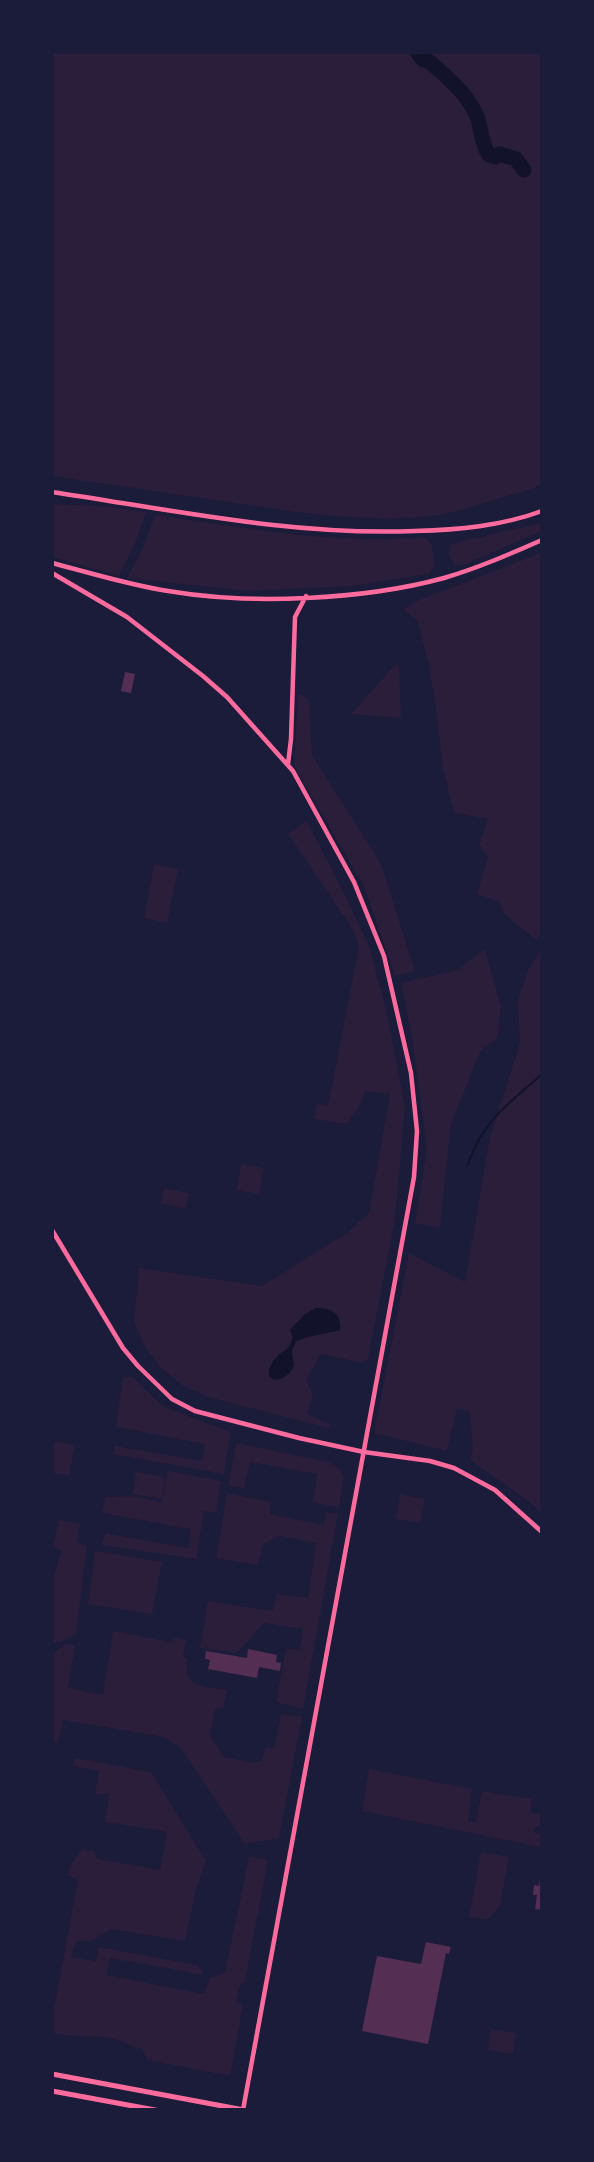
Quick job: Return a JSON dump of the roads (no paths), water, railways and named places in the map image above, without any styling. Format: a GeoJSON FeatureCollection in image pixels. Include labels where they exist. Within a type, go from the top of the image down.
{"type":"FeatureCollection","features":[{"type":"Feature","properties":{"kind":"main road"},"geometry":{"type":"LineString","coordinates":[[52,492],[270,526],[326,531],[383,532],[460,528],[499,523],[542,512]]}},
{"type":"Feature","properties":{"kind":"main road"},"geometry":{"type":"LineString","coordinates":[[52,563],[117,580],[177,592],[250,599],[388,589],[444,578],[481,566],[542,540]]}},
{"type":"Feature","properties":{"kind":"main road"},"geometry":{"type":"LineString","coordinates":[[52,573],[128,617],[227,697],[288,764],[333,840],[354,882],[383,952],[411,1073],[417,1131],[414,1177],[244,2109],[52,2074]]}},
{"type":"Feature","properties":{"kind":"main road"},"geometry":{"type":"LineString","coordinates":[[288,764],[294,688],[295,617],[306,596]]}},
{"type":"Feature","properties":{"kind":"main road"},"geometry":{"type":"LineString","coordinates":[[52,1230],[123,1348],[172,1399],[195,1411],[299,1438],[364,1452],[430,1461],[454,1468],[495,1490],[542,1532]]}},
{"type":"Feature","properties":{"kind":"main road"},"geometry":{"type":"LineString","coordinates":[[52,2091],[155,2109]]}},
{"type":"Feature","properties":{"kind":"waterway"},"geometry":{"type":"LineString","coordinates":[[417,52],[422,59],[430,62],[451,81],[469,102],[478,119],[483,142],[489,155],[495,157],[500,154],[516,159],[524,170]]}},
{"type":"Feature","properties":{"kind":"waterway"},"geometry":{"type":"LineString","coordinates":[[468,1165],[489,1125],[508,1104],[542,1074]]}}]}
